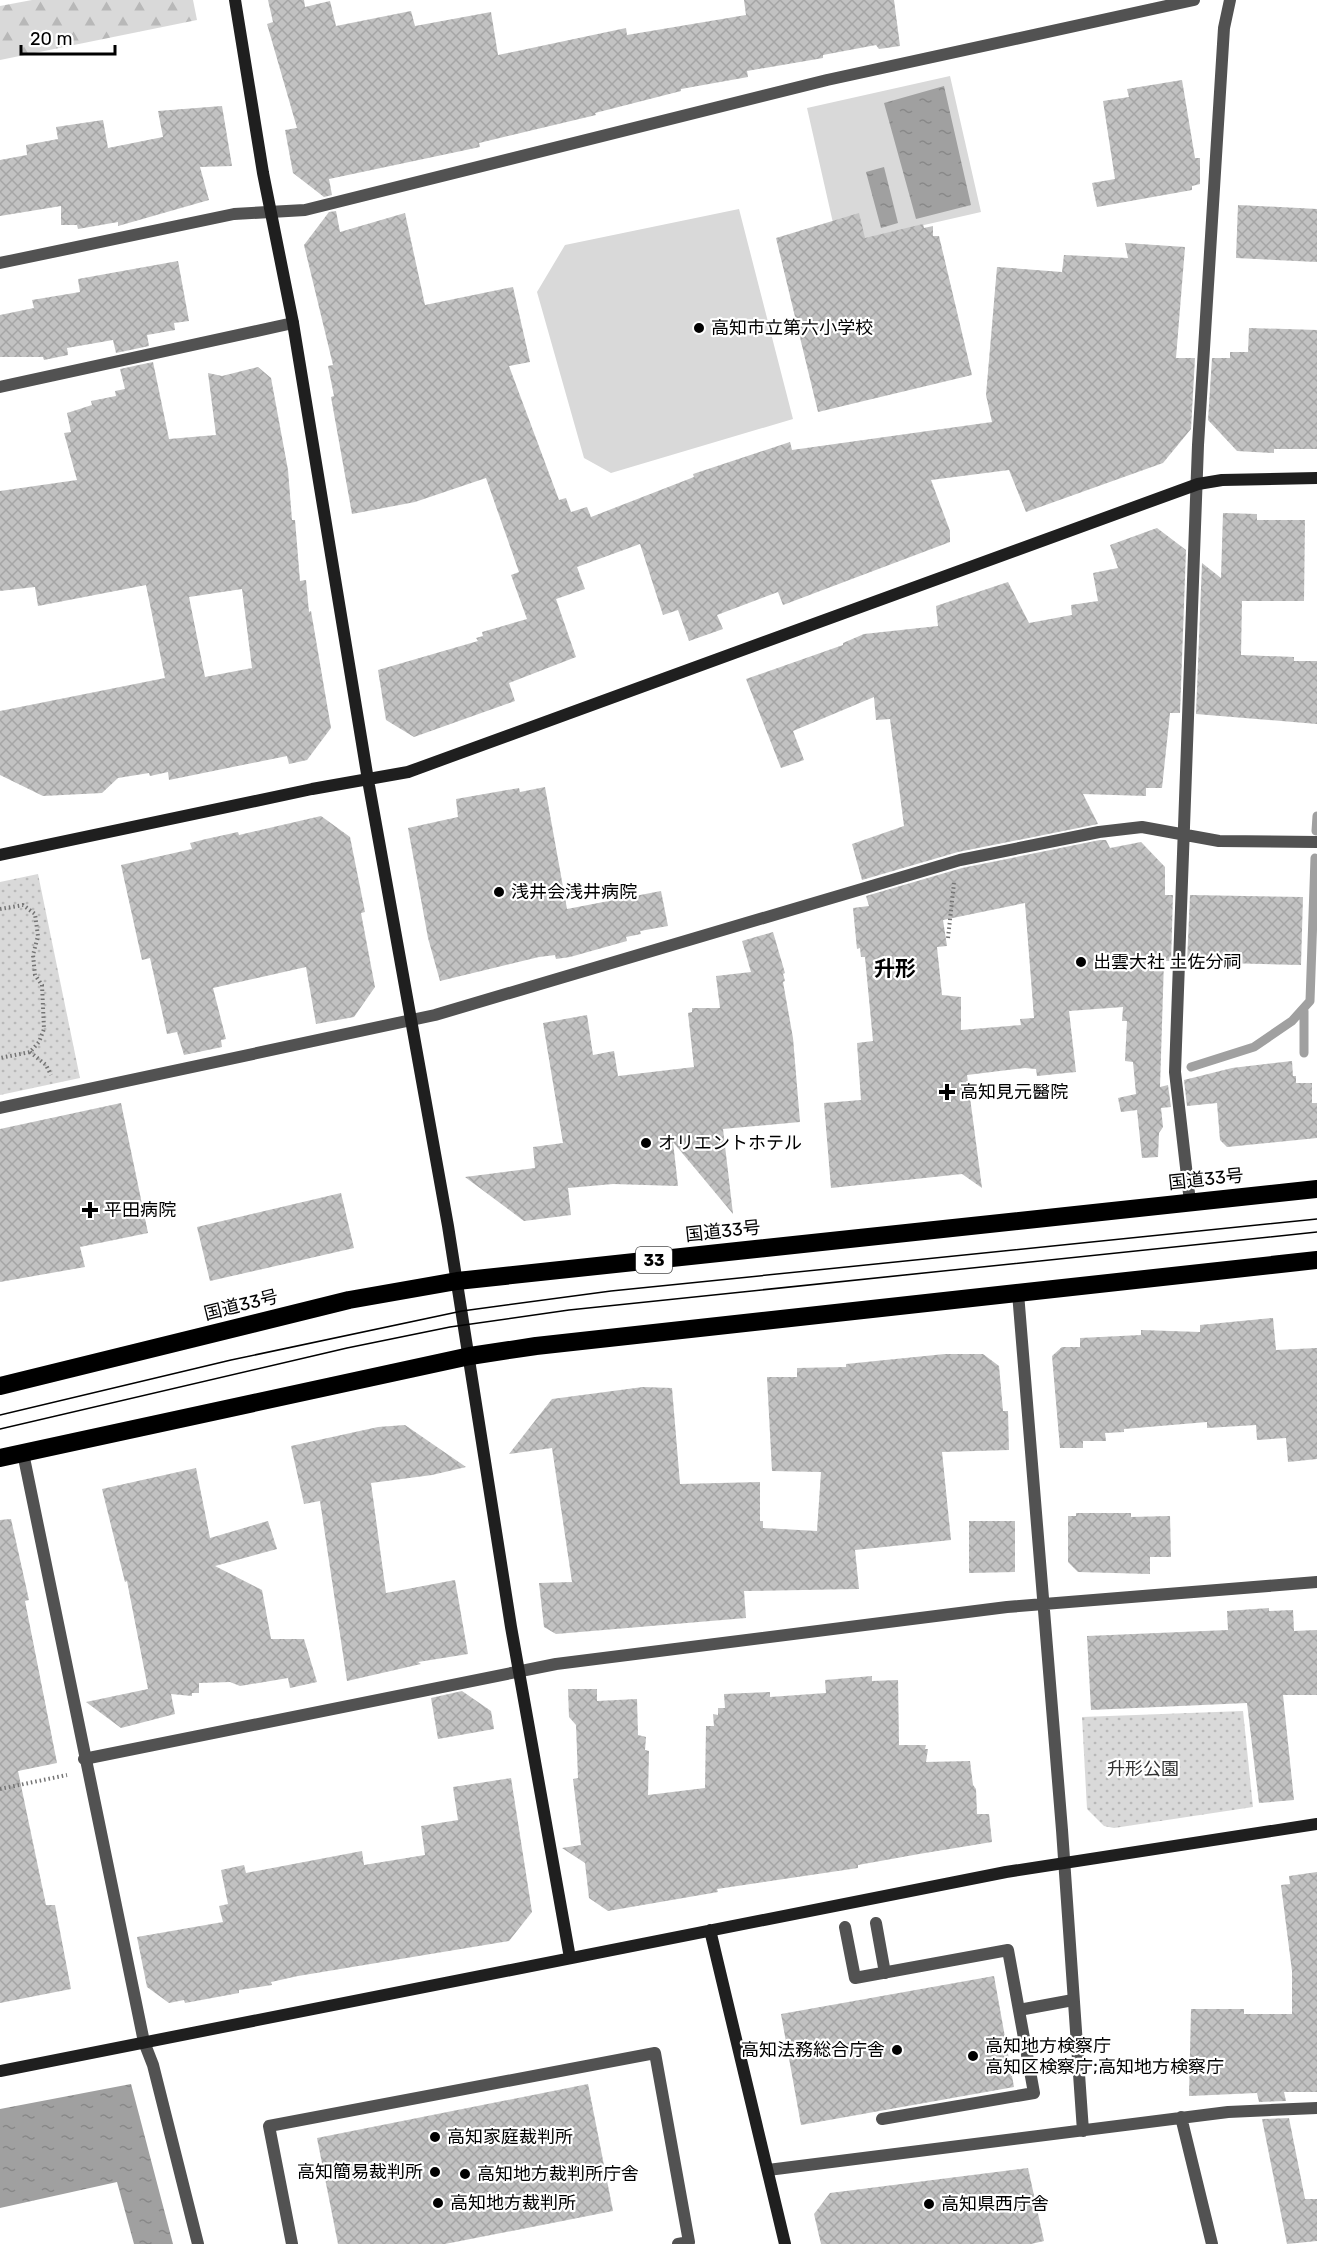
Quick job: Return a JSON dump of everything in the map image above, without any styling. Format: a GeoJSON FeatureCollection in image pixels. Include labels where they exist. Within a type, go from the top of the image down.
{"type":"FeatureCollection","features":[{"type":"Feature","properties":{"kind":"highway","name":"国道33号"},"geometry":{"type":"LineString","coordinates":[[0,1386],[349,1300],[457,1281],[1317,1189]]}},
{"type":"Feature","properties":{"kind":"highway"},"geometry":{"type":"LineString","coordinates":[[0,1458],[470,1356],[565,1341],[1317,1260]]}},
{"type":"Feature","properties":{"kind":"street"},"geometry":{"type":"LineString","coordinates":[[235,0],[270,212],[293,323],[368,780],[470,1356],[519,1671],[570,1958]]}},
{"type":"Feature","properties":{"kind":"street"},"geometry":{"type":"LineString","coordinates":[[0,263],[234,214],[305,210],[827,80],[1194,0]]}},
{"type":"Feature","properties":{"kind":"street"},"geometry":{"type":"LineString","coordinates":[[1190,1202],[1175,1072],[1198,445],[1224,28],[1230,0]]}},
{"type":"Feature","properties":{"kind":"street"},"geometry":{"type":"LineString","coordinates":[[0,387],[293,323]]}},
{"type":"Feature","properties":{"kind":"street"},"geometry":{"type":"LineString","coordinates":[[0,855],[312,789],[408,772],[1198,484],[1222,480],[1317,478]]}},
{"type":"Feature","properties":{"kind":"street"},"geometry":{"type":"LineString","coordinates":[[0,1108],[411,1020],[955,862],[1099,832],[1142,827],[1219,840],[1313,842]]}},
{"type":"Feature","properties":{"kind":"street"},"geometry":{"type":"LineString","coordinates":[[1018,1293],[1044,1604],[1083,2131]]}},
{"type":"Feature","properties":{"kind":"street"},"geometry":{"type":"LineString","coordinates":[[23,1453],[84,1759],[144,2042],[156,2078],[198,2244]]}},
{"type":"Feature","properties":{"kind":"street"},"geometry":{"type":"LineString","coordinates":[[84,1759],[519,1671],[1044,1604],[1317,1582]]}},
{"type":"Feature","properties":{"kind":"street"},"geometry":{"type":"LineString","coordinates":[[0,2071],[710,1930],[1063,1863],[1317,1824]]}},
{"type":"Feature","properties":{"kind":"street"},"geometry":{"type":"LineString","coordinates":[[876,1923],[885,1973]]}},
{"type":"Feature","properties":{"kind":"street"},"geometry":{"type":"LineString","coordinates":[[845,1927],[855,1978],[1008,1950],[1034,2093],[882,2119]]}},
{"type":"Feature","properties":{"kind":"street"},"geometry":{"type":"LineString","coordinates":[[710,1930],[785,2244]]}},
{"type":"Feature","properties":{"kind":"street"},"geometry":{"type":"LineString","coordinates":[[1018,2010],[1073,2000]]}},
{"type":"Feature","properties":{"kind":"street"},"geometry":{"type":"LineString","coordinates":[[292,2244],[269,2126],[655,2053],[689,2242],[678,2244]]}},
{"type":"Feature","properties":{"kind":"street"},"geometry":{"type":"LineString","coordinates":[[768,2170],[1228,2112],[1317,2109]]}},
{"type":"Feature","properties":{"kind":"street"},"geometry":{"type":"LineString","coordinates":[[1181,2118],[1212,2244]]}},
{"type":"Feature","properties":{"kind":"path"},"geometry":{"type":"LineString","coordinates":[[948,938],[955,862]]}},
{"type":"Feature","properties":{"kind":"path"},"geometry":{"type":"LineString","coordinates":[[0,909],[23,905],[35,914],[39,936],[33,955],[35,975],[42,985],[46,1019],[39,1042],[30,1052],[0,1058]]}},
{"type":"Feature","properties":{"kind":"path"},"geometry":{"type":"LineString","coordinates":[[30,1052],[46,1065],[57,1097]]}},
{"type":"Feature","properties":{"kind":"path"},"geometry":{"type":"LineString","coordinates":[[0,1789],[70,1774]]}},
{"type":"Feature","properties":{"kind":"green space"},"geometry":{"type":"Polygon","coordinates":[[[32,0],[193,0],[197,20],[0,60],[0,6],[32,0]]]}},
{"type":"Feature","properties":{"kind":"green space"},"geometry":{"type":"Polygon","coordinates":[[[950,76],[981,212],[841,244],[802,246],[799,231],[833,223],[807,108],[950,76]]]}},
{"type":"Feature","properties":{"kind":"green space"},"geometry":{"type":"Polygon","coordinates":[[[739,209],[793,419],[611,473],[584,458],[537,292],[565,245],[739,209]]]}},
{"type":"Feature","properties":{"kind":"green space"},"geometry":{"type":"Polygon","coordinates":[[[38,874],[80,1078],[0,1095],[0,882],[38,874]]]}},
{"type":"Feature","properties":{"kind":"green space","name":"升形公園"},"geometry":{"type":"Polygon","coordinates":[[[1243,1711],[1253,1807],[1114,1828],[1104,1826],[1087,1809],[1082,1717],[1243,1711]]]}},
{"type":"Feature","properties":{"kind":"water"},"geometry":{"type":"Polygon","coordinates":[[[944,86],[971,205],[916,219],[884,103],[944,86]]]}},
{"type":"Feature","properties":{"kind":"water"},"geometry":{"type":"Polygon","coordinates":[[[884,167],[898,223],[881,228],[866,172],[884,167]]]}},
{"type":"Feature","properties":{"kind":"water"},"geometry":{"type":"Polygon","coordinates":[[[131,2084],[173,2244],[134,2244],[117,2182],[0,2208],[0,2109],[131,2084]]]}},
{"type":"Feature","properties":{"kind":"building"},"geometry":{"type":"Polygon","coordinates":[[[268,0],[304,0],[305,7],[330,1],[336,26],[411,11],[415,26],[491,12],[498,55],[626,28],[627,35],[746,15],[744,0],[894,0],[900,46],[879,49],[876,45],[823,55],[823,58],[747,71],[748,77],[681,89],[681,91],[595,113],[596,115],[479,143],[480,147],[329,179],[332,195],[324,197],[293,173],[285,130],[297,128],[267,24],[273,22],[268,0]]]}},
{"type":"Feature","properties":{"kind":"building"},"geometry":{"type":"Polygon","coordinates":[[[1182,80],[1195,158],[1200,158],[1200,184],[1192,186],[1192,190],[1097,207],[1092,183],[1115,179],[1103,101],[1129,97],[1127,89],[1182,80]]]}},
{"type":"Feature","properties":{"kind":"building"},"geometry":{"type":"Polygon","coordinates":[[[222,106],[232,166],[200,167],[209,200],[118,226],[118,222],[78,229],[77,225],[61,225],[61,206],[0,216],[0,160],[27,155],[26,145],[58,139],[56,127],[103,120],[108,148],[163,137],[158,111],[222,106]]]}},
{"type":"Feature","properties":{"kind":"building"},"geometry":{"type":"Polygon","coordinates":[[[1238,205],[1317,209],[1317,262],[1236,258],[1238,205]]]}},
{"type":"Feature","properties":{"kind":"building"},"geometry":{"type":"Polygon","coordinates":[[[336,211],[340,232],[405,213],[425,305],[513,287],[530,362],[509,366],[559,500],[566,498],[571,512],[587,507],[591,517],[694,477],[693,474],[790,442],[792,450],[992,422],[986,395],[997,267],[1062,272],[1064,255],[1128,258],[1125,243],[1185,247],[1176,358],[1195,358],[1191,429],[1163,463],[1026,512],[1009,470],[931,480],[950,531],[950,542],[783,605],[778,592],[717,615],[723,629],[689,641],[678,610],[663,615],[640,544],[577,567],[585,589],[556,599],[576,657],[509,683],[515,701],[414,737],[386,720],[378,670],[478,641],[476,638],[483,636],[482,632],[527,619],[511,575],[519,572],[486,478],[415,502],[352,514],[331,397],[334,396],[328,366],[333,365],[304,245],[329,212],[336,211]]]}},
{"type":"Feature","properties":{"kind":"building"},"geometry":{"type":"Polygon","coordinates":[[[859,213],[865,238],[923,224],[924,228],[933,226],[933,236],[939,236],[972,375],[818,412],[776,238],[859,213]]]}},
{"type":"Feature","properties":{"kind":"building"},"geometry":{"type":"Polygon","coordinates":[[[178,261],[189,321],[174,323],[175,330],[147,335],[149,346],[116,353],[113,340],[67,348],[68,355],[44,360],[43,357],[0,357],[0,315],[34,308],[32,300],[80,292],[78,279],[178,261]]]}},
{"type":"Feature","properties":{"kind":"building"},"geometry":{"type":"Polygon","coordinates":[[[1249,328],[1317,330],[1317,449],[1274,449],[1274,453],[1237,451],[1208,420],[1212,358],[1230,358],[1230,352],[1248,352],[1249,328]]]}},
{"type":"Feature","properties":{"kind":"building"},"geometry":{"type":"Polygon","coordinates":[[[153,362],[169,439],[216,435],[208,373],[222,376],[258,367],[271,378],[288,470],[300,581],[306,580],[309,612],[311,611],[331,728],[307,760],[289,764],[287,756],[169,780],[168,772],[150,776],[149,773],[118,778],[102,793],[43,796],[0,775],[0,711],[165,678],[146,585],[38,606],[35,587],[0,591],[0,491],[77,480],[64,433],[71,432],[67,413],[92,405],[91,401],[116,396],[115,391],[125,389],[120,369],[153,362]],[[242,589],[189,597],[205,677],[252,668],[242,589]]]}},
{"type":"Feature","properties":{"kind":"building"},"geometry":{"type":"Polygon","coordinates":[[[1223,513],[1257,514],[1257,520],[1305,520],[1304,601],[1242,601],[1241,655],[1294,657],[1294,661],[1317,661],[1317,724],[1196,714],[1202,563],[1221,578],[1223,513]]]}},
{"type":"Feature","properties":{"kind":"building"},"geometry":{"type":"Polygon","coordinates":[[[1157,528],[1186,550],[1180,713],[1170,713],[1162,788],[1146,788],[1146,796],[1083,794],[1098,824],[958,852],[862,880],[852,844],[904,826],[890,719],[876,720],[874,697],[793,731],[804,760],[781,768],[746,679],[843,645],[864,634],[938,626],[936,606],[1008,582],[1029,623],[1072,615],[1071,605],[1098,601],[1093,573],[1118,568],[1110,545],[1157,528]]]}},
{"type":"Feature","properties":{"kind":"building"},"geometry":{"type":"Polygon","coordinates":[[[545,787],[567,909],[661,891],[668,926],[640,931],[641,934],[626,937],[627,941],[570,957],[556,959],[555,955],[539,957],[440,981],[428,938],[408,828],[458,817],[456,799],[519,788],[520,792],[545,787]]]}},
{"type":"Feature","properties":{"kind":"building"},"geometry":{"type":"Polygon","coordinates":[[[321,816],[350,837],[365,912],[361,913],[375,987],[354,1017],[316,1024],[306,967],[213,988],[226,1039],[221,1040],[222,1047],[184,1055],[177,1032],[167,1034],[150,958],[142,960],[121,865],[192,849],[190,843],[206,839],[238,832],[239,835],[321,816]]]}},
{"type":"Feature","properties":{"kind":"building"},"geometry":{"type":"Polygon","coordinates":[[[1100,840],[1106,840],[1110,848],[1141,842],[1165,867],[1165,895],[1173,895],[1171,961],[1164,961],[1160,1087],[1168,1085],[1171,1107],[1161,1108],[1163,1127],[1159,1133],[1158,1157],[1142,1158],[1137,1110],[1121,1112],[1118,1098],[1136,1094],[1133,1062],[1125,1061],[1127,1021],[1122,1021],[1123,1007],[1069,1011],[1076,1072],[1037,1076],[1036,1069],[1025,1068],[967,1075],[982,1188],[962,1174],[831,1188],[824,1103],[861,1100],[857,1043],[873,1041],[865,957],[861,957],[860,948],[857,949],[853,908],[869,906],[866,896],[962,868],[1100,840]],[[1025,903],[943,920],[947,946],[937,947],[942,995],[961,997],[961,1030],[1021,1025],[1020,1019],[1034,1018],[1025,903]]]}},
{"type":"Feature","properties":{"kind":"building"},"geometry":{"type":"Polygon","coordinates":[[[1190,895],[1303,897],[1301,965],[1187,962],[1190,895]]]}},
{"type":"Feature","properties":{"kind":"building"},"geometry":{"type":"Polygon","coordinates":[[[773,932],[785,973],[783,982],[793,1038],[800,1122],[723,1129],[733,1214],[673,1142],[678,1186],[613,1184],[568,1188],[571,1215],[524,1221],[465,1177],[535,1168],[533,1147],[563,1143],[543,1023],[587,1015],[593,1055],[614,1051],[618,1076],[694,1067],[688,1013],[692,1012],[692,1008],[720,1008],[716,976],[751,972],[742,941],[773,932]]]}},
{"type":"Feature","properties":{"kind":"building"},"geometry":{"type":"Polygon","coordinates":[[[1292,1061],[1296,1083],[1312,1083],[1312,1103],[1317,1103],[1317,1138],[1227,1147],[1220,1140],[1217,1103],[1187,1106],[1184,1080],[1232,1068],[1292,1061]]]}},
{"type":"Feature","properties":{"kind":"building","name":"平田病院"},"geometry":{"type":"Polygon","coordinates":[[[121,1103],[148,1233],[80,1247],[85,1267],[0,1282],[0,1129],[121,1103]]]}},
{"type":"Feature","properties":{"kind":"building"},"geometry":{"type":"Polygon","coordinates":[[[341,1193],[354,1248],[210,1281],[197,1227],[341,1193]]]}},
{"type":"Feature","properties":{"kind":"building"},"geometry":{"type":"Polygon","coordinates":[[[1273,1318],[1276,1350],[1317,1348],[1317,1459],[1288,1462],[1286,1438],[1257,1440],[1256,1425],[1207,1428],[1207,1422],[1124,1429],[1124,1432],[1105,1433],[1106,1441],[1083,1441],[1083,1448],[1060,1448],[1052,1356],[1062,1347],[1080,1347],[1080,1338],[1141,1335],[1141,1330],[1200,1332],[1200,1325],[1273,1318]]]}},
{"type":"Feature","properties":{"kind":"building"},"geometry":{"type":"Polygon","coordinates":[[[945,1354],[983,1354],[999,1366],[1003,1411],[1008,1411],[1009,1450],[942,1452],[951,1540],[855,1550],[859,1589],[744,1591],[746,1618],[556,1634],[544,1627],[539,1583],[572,1582],[552,1448],[509,1454],[552,1399],[643,1387],[672,1388],[680,1484],[760,1482],[760,1521],[763,1521],[763,1528],[817,1531],[821,1472],[772,1471],[767,1377],[797,1377],[797,1368],[846,1367],[846,1364],[945,1354]]]}},
{"type":"Feature","properties":{"kind":"building"},"geometry":{"type":"Polygon","coordinates":[[[405,1425],[466,1467],[432,1475],[371,1483],[386,1593],[455,1580],[468,1654],[418,1662],[421,1664],[347,1681],[320,1501],[304,1504],[291,1446],[378,1427],[405,1425]]]}},
{"type":"Feature","properties":{"kind":"building"},"geometry":{"type":"Polygon","coordinates":[[[196,1468],[210,1538],[268,1521],[277,1549],[215,1566],[262,1590],[271,1639],[304,1639],[317,1682],[290,1688],[288,1678],[240,1686],[230,1682],[199,1683],[199,1693],[192,1693],[192,1696],[171,1694],[175,1714],[121,1728],[86,1702],[148,1689],[127,1581],[125,1582],[102,1489],[196,1468]]]}},
{"type":"Feature","properties":{"kind":"building"},"geometry":{"type":"Polygon","coordinates":[[[1076,1513],[1131,1513],[1131,1517],[1170,1516],[1171,1557],[1150,1557],[1150,1574],[1078,1572],[1068,1562],[1068,1516],[1076,1516],[1076,1513]]]}},
{"type":"Feature","properties":{"kind":"building"},"geometry":{"type":"Polygon","coordinates":[[[11,1519],[29,1600],[25,1601],[57,1763],[18,1771],[46,1905],[55,1905],[71,1989],[0,2003],[0,1520],[11,1519]]]}},
{"type":"Feature","properties":{"kind":"building"},"geometry":{"type":"Polygon","coordinates":[[[969,1521],[1015,1521],[1015,1572],[969,1573],[969,1521]]]}},
{"type":"Feature","properties":{"kind":"building"},"geometry":{"type":"Polygon","coordinates":[[[1269,1608],[1269,1611],[1293,1610],[1294,1631],[1317,1630],[1317,1695],[1283,1695],[1294,1800],[1259,1803],[1247,1703],[1091,1710],[1087,1636],[1228,1630],[1227,1611],[1269,1608]]]}},
{"type":"Feature","properties":{"kind":"building"},"geometry":{"type":"Polygon","coordinates":[[[872,1676],[872,1681],[898,1680],[899,1745],[926,1745],[925,1749],[928,1749],[926,1762],[970,1761],[973,1785],[976,1789],[977,1814],[989,1814],[992,1842],[858,1865],[858,1868],[717,1889],[718,1892],[608,1911],[589,1898],[585,1863],[562,1848],[581,1845],[573,1779],[578,1778],[576,1725],[569,1717],[568,1689],[597,1689],[597,1701],[637,1699],[638,1735],[646,1737],[645,1750],[649,1751],[648,1795],[705,1788],[706,1726],[714,1726],[713,1714],[718,1715],[718,1708],[725,1708],[724,1694],[770,1692],[770,1697],[826,1693],[825,1680],[872,1676]]]}},
{"type":"Feature","properties":{"kind":"building"},"geometry":{"type":"Polygon","coordinates":[[[462,1691],[491,1711],[494,1729],[438,1739],[431,1698],[462,1691]]]}},
{"type":"Feature","properties":{"kind":"building"},"geometry":{"type":"Polygon","coordinates":[[[511,1778],[532,1912],[509,1941],[298,1976],[271,1982],[272,1985],[239,1990],[239,1993],[185,2003],[184,2000],[169,2003],[147,1987],[137,1937],[223,1922],[219,1906],[228,1904],[221,1870],[244,1865],[246,1873],[362,1851],[364,1865],[425,1855],[421,1826],[458,1820],[453,1787],[511,1778]]]}},
{"type":"Feature","properties":{"kind":"building"},"geometry":{"type":"Polygon","coordinates":[[[1317,1872],[1317,2092],[1284,2092],[1286,2101],[1259,2102],[1257,2093],[1189,2096],[1191,2009],[1244,2009],[1244,2014],[1292,2014],[1292,1971],[1281,1885],[1290,1884],[1289,1876],[1317,1872]]]}},
{"type":"Feature","properties":{"kind":"building","name":"高知法務総合庁舎"},"geometry":{"type":"Polygon","coordinates":[[[994,1976],[1014,2087],[801,2125],[781,2014],[994,1976]]]}},
{"type":"Feature","properties":{"kind":"building","name":"高知地方裁判所庁舎"},"geometry":{"type":"Polygon","coordinates":[[[588,2084],[613,2211],[445,2244],[338,2244],[317,2138],[588,2084]]]}},
{"type":"Feature","properties":{"kind":"building"},"geometry":{"type":"Polygon","coordinates":[[[1289,2118],[1305,2199],[1317,2199],[1317,2241],[1287,2244],[1262,2119],[1289,2118]]]}},
{"type":"Feature","properties":{"kind":"building","name":"高知県西庁舎"},"geometry":{"type":"Polygon","coordinates":[[[1028,2168],[1044,2241],[1031,2244],[821,2244],[814,2214],[830,2193],[1028,2168]]]}},
{"type":"Feature","properties":{"kind":"waterway"},"geometry":{"type":"LineString","coordinates":[[1316,831],[1317,816]]}},
{"type":"Feature","properties":{"kind":"waterway"},"geometry":{"type":"LineString","coordinates":[[1191,1067],[1254,1047],[1292,1021],[1310,1001],[1315,858]]}},
{"type":"Feature","properties":{"kind":"waterway"},"geometry":{"type":"LineString","coordinates":[[1304,1011],[1304,1053]]}},
{"type":"Feature","properties":{"kind":"tram line"},"geometry":{"type":"LineString","coordinates":[[0,1415],[231,1360],[462,1311],[611,1291],[1317,1219]]}},
{"type":"Feature","properties":{"kind":"tram line"},"geometry":{"type":"LineString","coordinates":[[0,1429],[347,1348],[450,1327],[569,1310],[1317,1232]]}},
{"type":"Feature","properties":{"kind":"place","name":"高知市立第六小学校"},"geometry":{"type":"Point","coordinates":[699,328]}},
{"type":"Feature","properties":{"kind":"place","name":"浅井会浅井病院"},"geometry":{"type":"Point","coordinates":[499,892]}},
{"type":"Feature","properties":{"kind":"place","name":"出雲大社 土佐分祠"},"geometry":{"type":"Point","coordinates":[1081,962]}},
{"type":"Feature","properties":{"kind":"place","name":"高知見元醫院"},"geometry":{"type":"Point","coordinates":[947,1092]}},
{"type":"Feature","properties":{"kind":"place","name":"オリエントホテル"},"geometry":{"type":"Point","coordinates":[646,1143]}},
{"type":"Feature","properties":{"kind":"place","name":"平田病院"},"geometry":{"type":"Point","coordinates":[90,1210]}},
{"type":"Feature","properties":{"kind":"place","name":"高知法務総合庁舎"},"geometry":{"type":"Point","coordinates":[897,2050]}},
{"type":"Feature","properties":{"kind":"place","name":"高知地方検察庁 高知区検察庁;高知地方検察庁"},"geometry":{"type":"Point","coordinates":[973,2056]}},
{"type":"Feature","properties":{"kind":"place","name":"高知家庭裁判所"},"geometry":{"type":"Point","coordinates":[435,2137]}},
{"type":"Feature","properties":{"kind":"place","name":"高知簡易裁判所"},"geometry":{"type":"Point","coordinates":[435,2172]}},
{"type":"Feature","properties":{"kind":"place","name":"高知地方裁判所庁舎"},"geometry":{"type":"Point","coordinates":[465,2174]}},
{"type":"Feature","properties":{"kind":"place","name":"高知地方裁判所"},"geometry":{"type":"Point","coordinates":[438,2203]}},
{"type":"Feature","properties":{"kind":"place","name":"高知県西庁舎"},"geometry":{"type":"Point","coordinates":[929,2204]}},
{"type":"Feature","properties":{"kind":"district","name":"升形"},"geometry":{"type":"Point","coordinates":[895,969]}}]}
